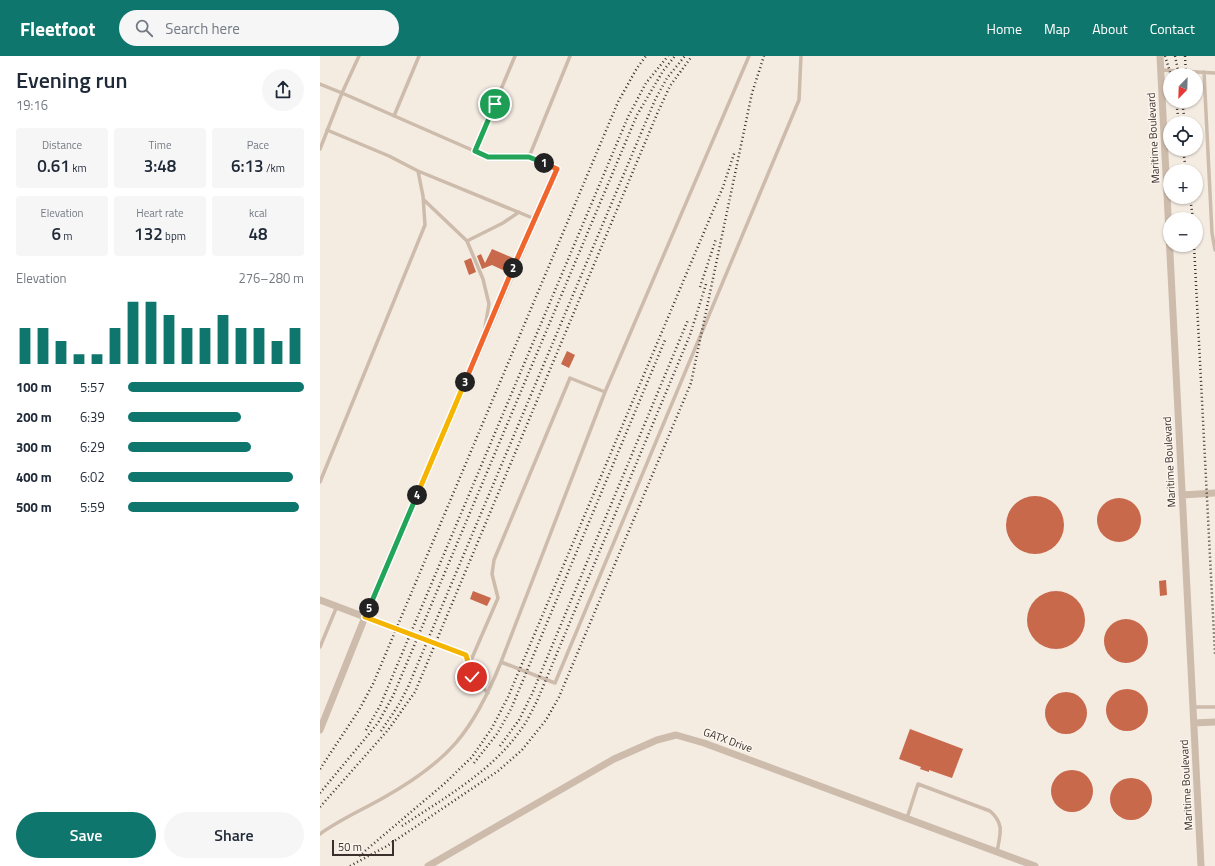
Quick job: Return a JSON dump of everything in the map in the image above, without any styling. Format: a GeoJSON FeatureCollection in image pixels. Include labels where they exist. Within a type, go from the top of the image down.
{"type":"FeatureCollection","features":[{"type":"Feature","properties":{"kind":"street","name":"Maritime Boulevard"},"geometry":{"type":"LineString","coordinates":[[1160,56],[1200,866]]}},
{"type":"Feature","properties":{"kind":"street"},"geometry":{"type":"LineString","coordinates":[[320,730],[365,617],[535,219]]}},
{"type":"Feature","properties":{"kind":"street"},"geometry":{"type":"LineString","coordinates":[[1182,495],[1215,493]]}},
{"type":"Feature","properties":{"kind":"street"},"geometry":{"type":"LineString","coordinates":[[320,600],[365,617]]}},
{"type":"Feature","properties":{"kind":"street"},"geometry":{"type":"LineString","coordinates":[[1194,723],[1215,722]]}},
{"type":"Feature","properties":{"kind":"street","name":"GATX Drive"},"geometry":{"type":"LineString","coordinates":[[428,866],[614,759],[657,740],[676,735],[704,743],[1035,866]]}},
{"type":"Feature","properties":{"kind":"lane"},"geometry":{"type":"LineString","coordinates":[[320,149],[342,93],[359,56]]}},
{"type":"Feature","properties":{"kind":"lane"},"geometry":{"type":"LineString","coordinates":[[394,116],[419,56]]}},
{"type":"Feature","properties":{"kind":"lane"},"geometry":{"type":"LineString","coordinates":[[475,151],[515,56]]}},
{"type":"Feature","properties":{"kind":"lane"},"geometry":{"type":"LineString","coordinates":[[529,157],[570,56]]}},
{"type":"Feature","properties":{"kind":"lane"},"geometry":{"type":"LineString","coordinates":[[320,834],[417,778],[443,758],[466,733],[488,693],[501,662],[605,392],[749,56]]}},
{"type":"Feature","properties":{"kind":"lane"},"geometry":{"type":"LineString","coordinates":[[501,662],[555,683],[799,100],[801,56]]}},
{"type":"Feature","properties":{"kind":"lane"},"geometry":{"type":"LineString","coordinates":[[1161,70],[1215,73]]}},
{"type":"Feature","properties":{"kind":"lane"},"geometry":{"type":"LineString","coordinates":[[1204,72],[1212,234],[1215,250]]}},
{"type":"Feature","properties":{"kind":"lane"},"geometry":{"type":"LineString","coordinates":[[320,84],[488,157],[529,157],[557,169],[535,219],[418,171],[389,156],[327,130]]}},
{"type":"Feature","properties":{"kind":"lane"},"geometry":{"type":"LineString","coordinates":[[320,482],[425,226],[424,200],[418,171]]}},
{"type":"Feature","properties":{"kind":"lane"},"geometry":{"type":"LineString","coordinates":[[424,200],[467,240],[483,279],[489,304],[482,342]]}},
{"type":"Feature","properties":{"kind":"lane"},"geometry":{"type":"LineString","coordinates":[[467,240],[503,223],[519,212]]}},
{"type":"Feature","properties":{"kind":"lane"},"geometry":{"type":"LineString","coordinates":[[365,617],[472,658],[498,598],[492,574],[494,560],[570,378],[605,392]]}},
{"type":"Feature","properties":{"kind":"lane"},"geometry":{"type":"LineString","coordinates":[[320,647],[337,606]]}},
{"type":"Feature","properties":{"kind":"lane"},"geometry":{"type":"LineString","coordinates":[[466,655],[472,677],[488,693]]}},
{"type":"Feature","properties":{"kind":"lane"},"geometry":{"type":"LineString","coordinates":[[1193,707],[1215,707]]}},
{"type":"Feature","properties":{"kind":"lane"},"geometry":{"type":"LineString","coordinates":[[907,818],[918,784],[982,808],[997,817],[1000,823],[1000,832],[996,852]]}},
{"type":"Feature","properties":{"kind":"building"},"geometry":{"type":"Polygon","coordinates":[[[492,249],[513,258],[507,272],[492,265],[482,269],[477,256],[481,254],[485,263],[492,249]]]}},
{"type":"Feature","properties":{"kind":"building"},"geometry":{"type":"Polygon","coordinates":[[[471,258],[476,272],[469,275],[464,261],[471,258]]]}},
{"type":"Feature","properties":{"kind":"building"},"geometry":{"type":"Polygon","coordinates":[[[567,351],[575,355],[569,368],[561,364],[567,351]]]}},
{"type":"Feature","properties":{"kind":"building"},"geometry":{"type":"Polygon","coordinates":[[[1035,496],[1051,501],[1059,509],[1064,525],[1059,541],[1051,549],[1035,554],[1019,549],[1011,541],[1006,525],[1011,509],[1019,501],[1035,496]]]}},
{"type":"Feature","properties":{"kind":"building"},"geometry":{"type":"Polygon","coordinates":[[[1119,498],[1131,502],[1137,508],[1141,520],[1137,532],[1131,538],[1119,542],[1107,538],[1101,532],[1097,520],[1101,508],[1107,502],[1119,498]]]}},
{"type":"Feature","properties":{"kind":"building"},"geometry":{"type":"Polygon","coordinates":[[[1166,580],[1167,595],[1160,596],[1159,581],[1166,580]]]}},
{"type":"Feature","properties":{"kind":"building"},"geometry":{"type":"Polygon","coordinates":[[[473,591],[491,598],[487,606],[470,599],[473,591]]]}},
{"type":"Feature","properties":{"kind":"building"},"geometry":{"type":"Polygon","coordinates":[[[1056,591],[1072,596],[1080,604],[1085,620],[1080,636],[1072,644],[1056,649],[1040,644],[1032,636],[1027,620],[1032,604],[1040,596],[1056,591]]]}},
{"type":"Feature","properties":{"kind":"building"},"geometry":{"type":"Polygon","coordinates":[[[1122,619],[1130,619],[1142,625],[1148,637],[1148,645],[1142,657],[1130,663],[1122,663],[1110,657],[1104,645],[1104,637],[1110,625],[1122,619]]]}},
{"type":"Feature","properties":{"kind":"building"},"geometry":{"type":"Polygon","coordinates":[[[1123,689],[1131,689],[1139,692],[1145,698],[1148,710],[1145,722],[1139,728],[1131,731],[1123,731],[1115,728],[1109,722],[1106,714],[1106,706],[1109,698],[1115,692],[1123,689]]]}},
{"type":"Feature","properties":{"kind":"building"},"geometry":{"type":"Polygon","coordinates":[[[1062,692],[1070,692],[1078,695],[1084,701],[1087,713],[1084,725],[1078,731],[1070,734],[1062,734],[1054,731],[1048,725],[1045,717],[1045,709],[1048,701],[1054,695],[1062,692]]]}},
{"type":"Feature","properties":{"kind":"building"},"geometry":{"type":"Polygon","coordinates":[[[910,729],[963,749],[952,778],[929,770],[929,772],[920,769],[921,767],[899,759],[910,729]]]}},
{"type":"Feature","properties":{"kind":"building"},"geometry":{"type":"Polygon","coordinates":[[[1068,770],[1076,770],[1084,773],[1090,779],[1093,791],[1090,803],[1084,809],[1076,812],[1068,812],[1060,809],[1054,803],[1051,795],[1051,787],[1054,779],[1060,773],[1068,770]]]}},
{"type":"Feature","properties":{"kind":"building"},"geometry":{"type":"Polygon","coordinates":[[[1127,778],[1135,778],[1143,781],[1149,787],[1152,799],[1149,811],[1143,817],[1135,820],[1127,820],[1119,817],[1113,811],[1110,803],[1110,795],[1113,787],[1119,781],[1127,778]]]}},
{"type":"Feature","properties":{"kind":"railway"},"geometry":{"type":"LineString","coordinates":[[320,769],[359,710],[373,684],[618,102],[637,68],[646,56]]}},
{"type":"Feature","properties":{"kind":"railway"},"geometry":{"type":"LineString","coordinates":[[366,730],[380,706],[628,117],[646,83],[668,56]]}},
{"type":"Feature","properties":{"kind":"railway"},"geometry":{"type":"LineString","coordinates":[[320,793],[378,723],[393,696],[637,115],[663,71],[675,56]]}},
{"type":"Feature","properties":{"kind":"railway"},"geometry":{"type":"LineString","coordinates":[[381,731],[398,706],[408,687],[655,100],[667,78],[685,56]]}},
{"type":"Feature","properties":{"kind":"railway"},"geometry":{"type":"LineString","coordinates":[[320,807],[388,730],[415,692],[657,114],[670,86],[692,56]]}},
{"type":"Feature","properties":{"kind":"railway"},"geometry":{"type":"LineString","coordinates":[[350,866],[387,846],[498,771],[522,750],[546,720],[559,697],[691,383],[752,93],[764,56]]}},
{"type":"Feature","properties":{"kind":"railway"},"geometry":{"type":"LineString","coordinates":[[1165,56],[1169,68]]}},
{"type":"Feature","properties":{"kind":"railway"},"geometry":{"type":"LineString","coordinates":[[1175,56],[1178,68]]}},
{"type":"Feature","properties":{"kind":"railway"},"geometry":{"type":"LineString","coordinates":[[1185,56],[1186,68]]}},
{"type":"Feature","properties":{"kind":"railway"},"geometry":{"type":"LineString","coordinates":[[1177,108],[1178,116]]}},
{"type":"Feature","properties":{"kind":"railway"},"geometry":{"type":"LineString","coordinates":[[1183,108],[1184,116]]}},
{"type":"Feature","properties":{"kind":"railway"},"geometry":{"type":"LineString","coordinates":[[359,856],[444,784],[472,757],[492,728],[508,697],[723,187],[735,151]]}},
{"type":"Feature","properties":{"kind":"railway"},"geometry":{"type":"LineString","coordinates":[[1184,156],[1185,164]]}},
{"type":"Feature","properties":{"kind":"railway"},"geometry":{"type":"LineString","coordinates":[[1191,204],[1192,212]]}},
{"type":"Feature","properties":{"kind":"railway"},"geometry":{"type":"LineString","coordinates":[[700,287],[716,239]]}},
{"type":"Feature","properties":{"kind":"railway"},"geometry":{"type":"LineString","coordinates":[[1194,252],[1215,654]]}},
{"type":"Feature","properties":{"kind":"railway"},"geometry":{"type":"LineString","coordinates":[[402,826],[451,794],[482,771],[497,758],[522,728],[528,718],[537,701],[690,335],[707,281]]}},
{"type":"Feature","properties":{"kind":"railway"},"geometry":{"type":"LineString","coordinates":[[500,746],[519,720],[532,694],[688,320]]}},
{"type":"Feature","properties":{"kind":"railway"},"geometry":{"type":"LineString","coordinates":[[474,763],[497,734],[511,709],[665,340]]}},
{"type":"Feature","properties":{"kind":"route"},"geometry":{"type":"LineString","coordinates":[[472,677],[467,664],[466,655],[365,617],[557,169],[529,157],[488,157],[475,151],[495,104]]}}]}
